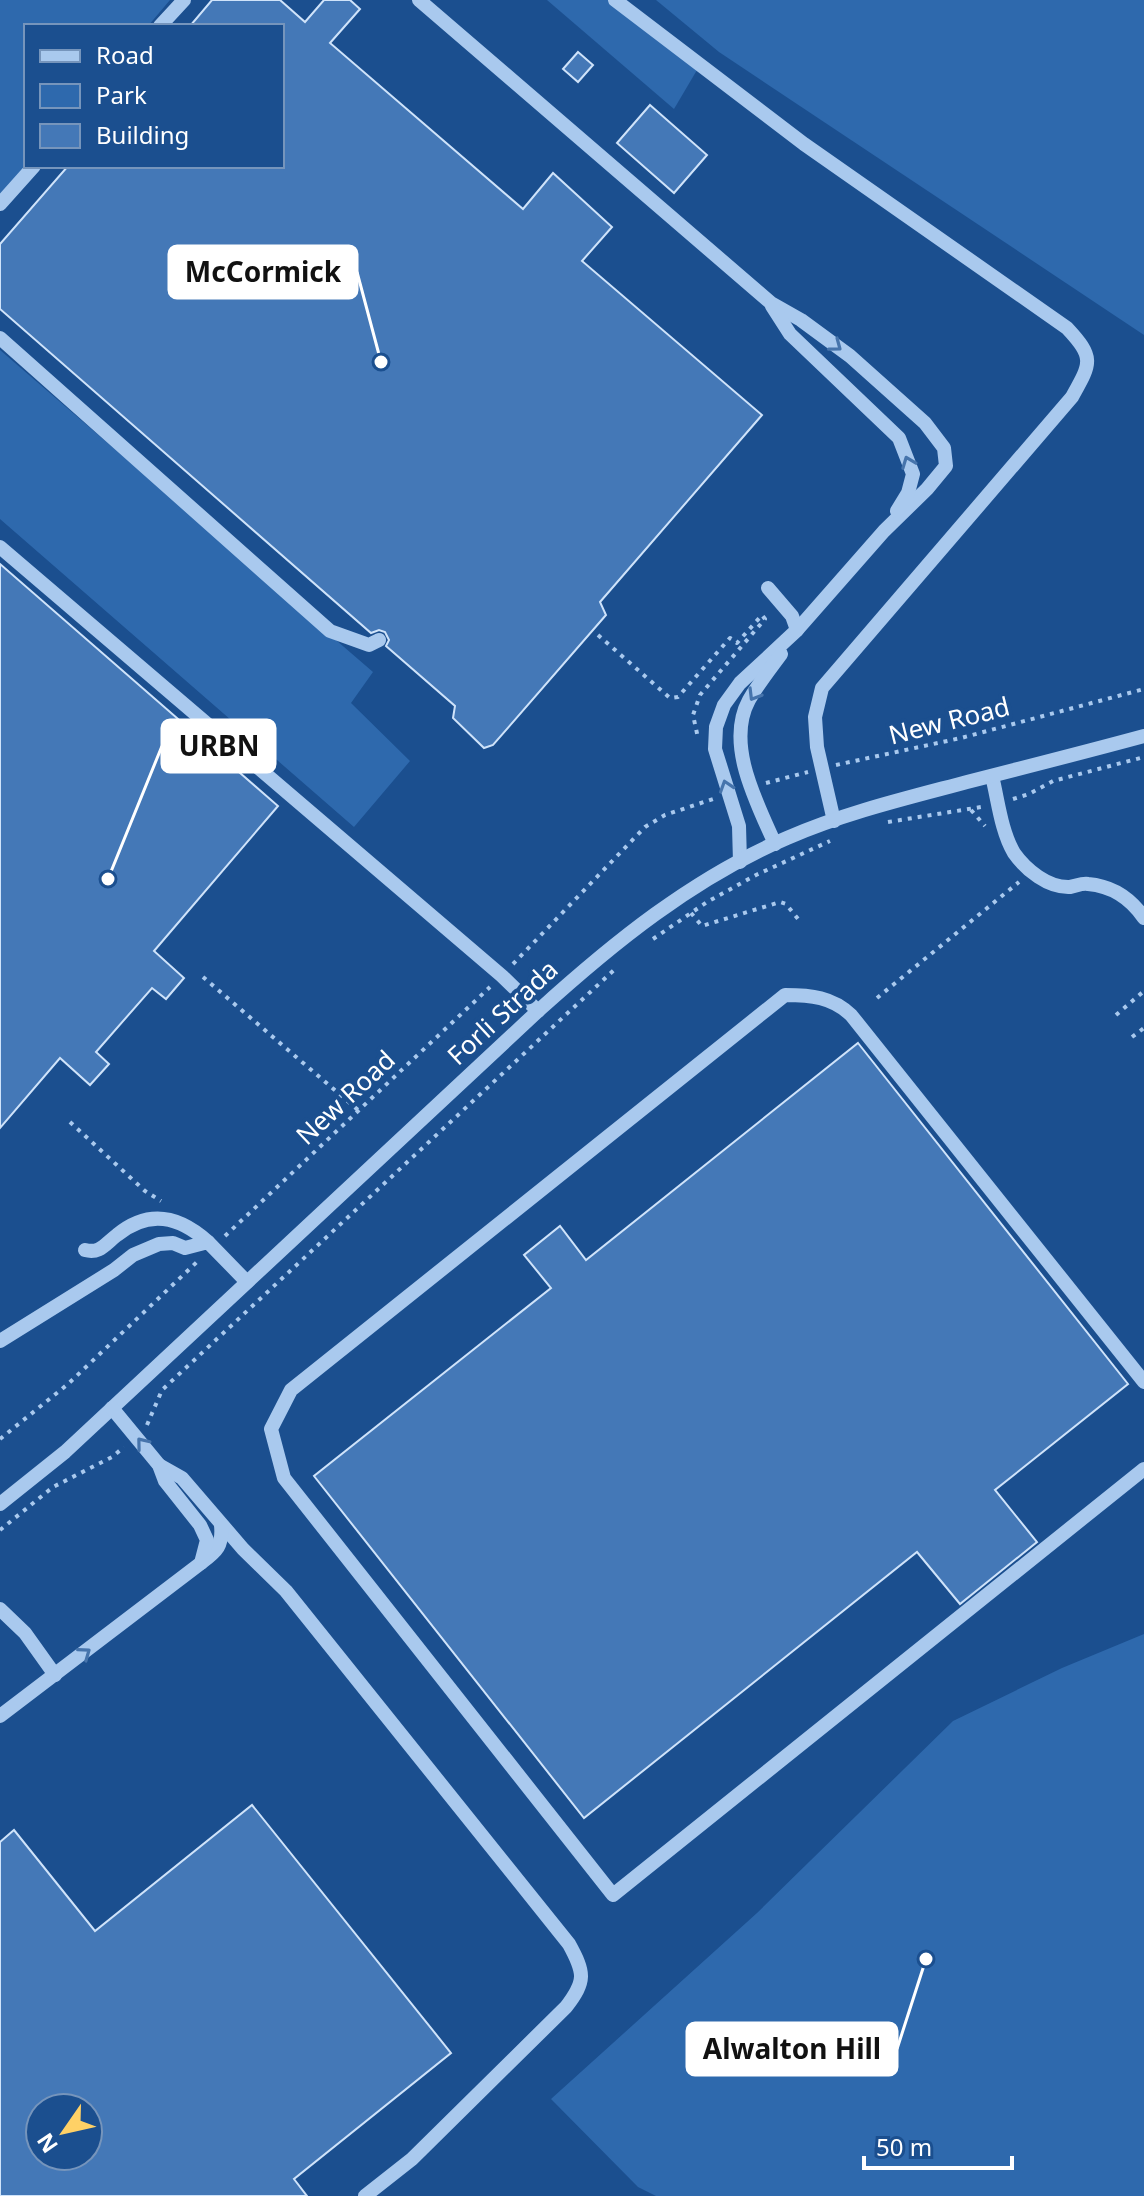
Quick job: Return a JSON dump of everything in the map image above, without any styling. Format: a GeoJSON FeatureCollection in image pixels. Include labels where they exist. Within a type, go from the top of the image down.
{"type":"FeatureCollection","features":[{"type":"Feature","properties":{"kind":"street"},"geometry":{"type":"LineString","coordinates":[[162,24],[184,0]]}},
{"type":"Feature","properties":{"kind":"street"},"geometry":{"type":"LineString","coordinates":[[419,0],[771,303],[801,320],[850,356],[925,423],[944,448],[946,466],[927,489],[884,531],[797,630],[740,683],[724,705],[716,727],[715,749],[739,826],[740,862]]}},
{"type":"Feature","properties":{"kind":"street"},"geometry":{"type":"LineString","coordinates":[[615,0],[804,144],[1067,328],[1082,344],[1089,358],[1087,370],[1072,397],[822,688],[815,717],[821,768],[834,821]]}},
{"type":"Feature","properties":{"kind":"street"},"geometry":{"type":"LineString","coordinates":[[0,204],[32,168]]}},
{"type":"Feature","properties":{"kind":"street"},"geometry":{"type":"LineString","coordinates":[[771,303],[790,334],[899,438],[913,474],[908,493],[884,531]]}},
{"type":"Feature","properties":{"kind":"street"},"geometry":{"type":"LineString","coordinates":[[0,338],[330,631],[369,645],[379,640]]}},
{"type":"Feature","properties":{"kind":"street"},"geometry":{"type":"LineString","coordinates":[[0,547],[502,976],[538,1011]]}},
{"type":"Feature","properties":{"kind":"street"},"geometry":{"type":"LineString","coordinates":[[768,588],[792,616],[797,630]]}},
{"type":"Feature","properties":{"kind":"street"},"geometry":{"type":"LineString","coordinates":[[775,844],[745,767],[741,723],[748,702],[797,630]]}},
{"type":"Feature","properties":{"kind":"street","name":"Forli Strada"},"geometry":{"type":"LineString","coordinates":[[0,1504],[65,1452],[538,1011],[598,956],[641,923],[740,862],[775,844],[834,821],[890,802],[1144,736]]}},
{"type":"Feature","properties":{"kind":"street"},"geometry":{"type":"LineString","coordinates":[[992,776],[1013,850],[1026,868],[1046,881],[1068,887],[1085,883],[1106,888],[1124,896],[1144,918]]}},
{"type":"Feature","properties":{"kind":"street"},"geometry":{"type":"LineString","coordinates":[[1144,1382],[851,1015],[840,1005],[826,999],[785,995],[291,1390],[271,1429],[284,1478],[613,1895],[1144,1469]]}},
{"type":"Feature","properties":{"kind":"street"},"geometry":{"type":"LineString","coordinates":[[85,1250],[94,1252],[129,1226],[152,1219],[182,1222],[208,1242],[247,1282]]}},
{"type":"Feature","properties":{"kind":"street"},"geometry":{"type":"LineString","coordinates":[[0,1341],[133,1255],[159,1244],[173,1243],[185,1248],[208,1242]]}},
{"type":"Feature","properties":{"kind":"street"},"geometry":{"type":"LineString","coordinates":[[112,1408],[159,1465],[165,1481],[203,1533],[207,1540],[201,1563]]}},
{"type":"Feature","properties":{"kind":"street"},"geometry":{"type":"LineString","coordinates":[[159,1465],[182,1478],[221,1524],[286,1591],[569,1944],[582,1967],[580,1988],[566,2007],[412,2159],[365,2196]]}},
{"type":"Feature","properties":{"kind":"street"},"geometry":{"type":"LineString","coordinates":[[0,1716],[219,1549],[223,1540],[221,1524]]}},
{"type":"Feature","properties":{"kind":"street"},"geometry":{"type":"LineString","coordinates":[[0,1609],[25,1633],[55,1675]]}},
{"type":"Feature","properties":{"kind":"path"},"geometry":{"type":"LineString","coordinates":[[598,635],[670,698],[678,697],[730,638],[737,643],[762,615],[765,619],[700,695],[693,715],[699,744]]}},
{"type":"Feature","properties":{"kind":"path","name":"New Road"},"geometry":{"type":"LineString","coordinates":[[762,784],[961,738],[1144,689]]}},
{"type":"Feature","properties":{"kind":"path"},"geometry":{"type":"LineString","coordinates":[[1029,794],[1053,781],[1144,757]]}},
{"type":"Feature","properties":{"kind":"path"},"geometry":{"type":"LineString","coordinates":[[513,965],[645,827],[665,815],[715,798],[711,785]]}},
{"type":"Feature","properties":{"kind":"path"},"geometry":{"type":"LineString","coordinates":[[887,823],[947,811],[971,810]]}},
{"type":"Feature","properties":{"kind":"path"},"geometry":{"type":"LineString","coordinates":[[648,943],[691,913],[756,875],[835,839]]}},
{"type":"Feature","properties":{"kind":"path"},"geometry":{"type":"LineString","coordinates":[[877,998],[1019,882]]}},
{"type":"Feature","properties":{"kind":"path"},"geometry":{"type":"LineString","coordinates":[[691,913],[702,926],[780,902],[786,904],[798,919]]}},
{"type":"Feature","properties":{"kind":"path"},"geometry":{"type":"LineString","coordinates":[[146,1426],[162,1390],[619,965]]}},
{"type":"Feature","properties":{"kind":"path"},"geometry":{"type":"LineString","coordinates":[[203,977],[358,1110]]}},
{"type":"Feature","properties":{"kind":"path","name":"New Road"},"geometry":{"type":"LineString","coordinates":[[218,1227],[226,1235],[490,987]]}},
{"type":"Feature","properties":{"kind":"path"},"geometry":{"type":"LineString","coordinates":[[1116,1015],[1144,991]]}},
{"type":"Feature","properties":{"kind":"path"},"geometry":{"type":"LineString","coordinates":[[1132,1037],[1144,1028]]}},
{"type":"Feature","properties":{"kind":"path"},"geometry":{"type":"LineString","coordinates":[[70,1122],[145,1191],[168,1203]]}},
{"type":"Feature","properties":{"kind":"path"},"geometry":{"type":"LineString","coordinates":[[0,1439],[68,1384],[194,1265]]}},
{"type":"Feature","properties":{"kind":"path"},"geometry":{"type":"LineString","coordinates":[[0,1530],[53,1487],[112,1457],[126,1445]]}},
{"type":"Feature","properties":{"kind":"green space"},"geometry":{"type":"Polygon","coordinates":[[[0,0],[170,0],[150,24],[24,24],[24,168],[0,197],[0,0]]]}},
{"type":"Feature","properties":{"kind":"green space"},"geometry":{"type":"Polygon","coordinates":[[[547,0],[609,0],[697,70],[674,109],[547,0]]]}},
{"type":"Feature","properties":{"kind":"green space"},"geometry":{"type":"Polygon","coordinates":[[[656,0],[1144,0],[1144,335],[719,52],[656,0]]]}},
{"type":"Feature","properties":{"kind":"green space"},"geometry":{"type":"Polygon","coordinates":[[[0,350],[373,672],[351,703],[410,761],[354,827],[0,519],[0,350]]]}},
{"type":"Feature","properties":{"kind":"green space"},"geometry":{"type":"Polygon","coordinates":[[[1144,1634],[1144,2196],[656,2196],[638,2187],[551,2099],[757,1913],[953,1721],[1062,1668],[1144,1634]]]}},
{"type":"Feature","properties":{"kind":"building"},"geometry":{"type":"Polygon","coordinates":[[[212,0],[280,0],[305,22],[324,0],[350,0],[360,9],[330,43],[523,209],[553,173],[612,227],[582,261],[762,415],[600,602],[606,615],[493,745],[484,748],[453,718],[455,706],[386,646],[389,640],[385,632],[379,630],[371,633],[0,309],[0,244],[66,168],[284,168],[284,24],[192,24],[212,0]]]}},
{"type":"Feature","properties":{"kind":"building"},"geometry":{"type":"Polygon","coordinates":[[[578,52],[593,65],[578,82],[563,69],[578,52]]]}},
{"type":"Feature","properties":{"kind":"building"},"geometry":{"type":"Polygon","coordinates":[[[650,105],[707,155],[674,193],[617,143],[650,105]]]}},
{"type":"Feature","properties":{"kind":"building"},"geometry":{"type":"Polygon","coordinates":[[[0,564],[278,806],[154,951],[184,978],[166,999],[152,988],[96,1052],[109,1064],[90,1085],[60,1058],[0,1128],[0,564]]]}},
{"type":"Feature","properties":{"kind":"building"},"geometry":{"type":"Polygon","coordinates":[[[858,1043],[1128,1384],[995,1490],[1037,1542],[960,1604],[917,1552],[584,1818],[314,1476],[551,1288],[524,1255],[560,1226],[586,1260],[858,1043]]]}},
{"type":"Feature","properties":{"kind":"building"},"geometry":{"type":"Polygon","coordinates":[[[252,1805],[451,2053],[294,2179],[307,2196],[0,2196],[0,1842],[14,1830],[95,1931],[252,1805]]]}},
{"type":"Feature","properties":{"kind":"place","name":"McCormick"},"geometry":{"type":"Point","coordinates":[381,362]}},
{"type":"Feature","properties":{"kind":"place","name":"URBN"},"geometry":{"type":"Point","coordinates":[108,879]}},
{"type":"Feature","properties":{"kind":"place","name":"Alwalton Hill"},"geometry":{"type":"Point","coordinates":[926,1959]}}]}
